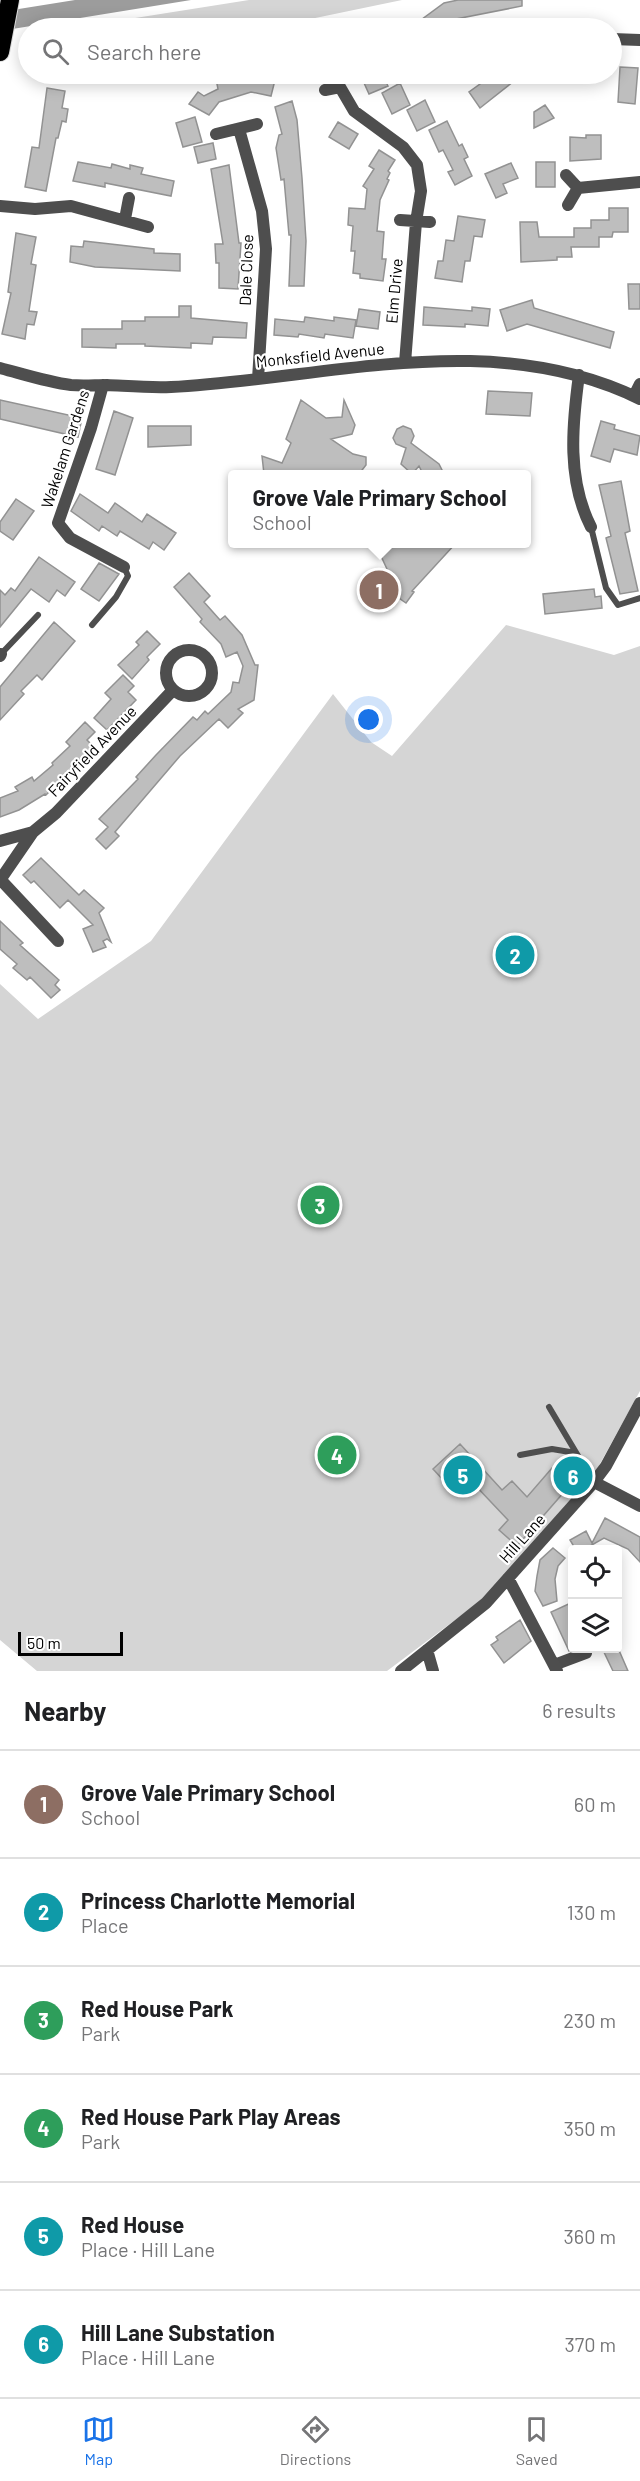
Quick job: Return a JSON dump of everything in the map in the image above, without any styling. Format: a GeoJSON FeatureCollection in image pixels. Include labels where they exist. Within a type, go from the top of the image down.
{"type":"FeatureCollection","features":[{"type":"Feature","properties":{"kind":"highway"},"geometry":{"type":"LineString","coordinates":[[0,52],[10,0]]}},
{"type":"Feature","properties":{"kind":"street"},"geometry":{"type":"LineString","coordinates":[[622,39],[640,40]]}},
{"type":"Feature","properties":{"kind":"street","name":"Elm Drive"},"geometry":{"type":"LineString","coordinates":[[325,90],[340,87],[354,111],[403,147],[417,165],[421,191],[416,222],[405,363]]}},
{"type":"Feature","properties":{"kind":"street"},"geometry":{"type":"LineString","coordinates":[[216,134],[256,124]]}},
{"type":"Feature","properties":{"kind":"street","name":"Dale Close"},"geometry":{"type":"LineString","coordinates":[[239,129],[262,211],[266,249],[258,379]]}},
{"type":"Feature","properties":{"kind":"street"},"geometry":{"type":"LineString","coordinates":[[566,175],[578,188]]}},
{"type":"Feature","properties":{"kind":"street"},"geometry":{"type":"LineString","coordinates":[[578,188],[640,182]]}},
{"type":"Feature","properties":{"kind":"street"},"geometry":{"type":"LineString","coordinates":[[568,205],[578,188]]}},
{"type":"Feature","properties":{"kind":"street"},"geometry":{"type":"LineString","coordinates":[[125,219],[129,198]]}},
{"type":"Feature","properties":{"kind":"street"},"geometry":{"type":"LineString","coordinates":[[0,206],[35,209],[71,206],[148,227]]}},
{"type":"Feature","properties":{"kind":"street"},"geometry":{"type":"LineString","coordinates":[[400,220],[430,222]]}},
{"type":"Feature","properties":{"kind":"street","name":"Monksfield Avenue"},"geometry":{"type":"LineString","coordinates":[[0,368],[72,385],[169,387],[405,363],[450,360],[504,362],[579,375],[637,398]]}},
{"type":"Feature","properties":{"kind":"street"},"geometry":{"type":"LineString","coordinates":[[579,375],[572,435],[575,472],[586,517],[591,527]]}},
{"type":"Feature","properties":{"kind":"street"},"geometry":{"type":"LineString","coordinates":[[637,398],[640,384]]}},
{"type":"Feature","properties":{"kind":"street","name":"Wakelam Gardens"},"geometry":{"type":"LineString","coordinates":[[103,385],[92,428],[58,523],[70,538],[124,567]]}},
{"type":"Feature","properties":{"kind":"street","name":"Fairyfield Avenue"},"geometry":{"type":"LineString","coordinates":[[58,941],[0,879],[33,832],[56,813],[173,690]]}},
{"type":"Feature","properties":{"kind":"street","name":"Fairyfield Avenue"},"geometry":{"type":"LineString","coordinates":[[0,841],[33,832]]}},
{"type":"Feature","properties":{"kind":"street","name":"Hill Lane"},"geometry":{"type":"LineString","coordinates":[[401,1671],[486,1603],[594,1482],[606,1466],[640,1404]]}},
{"type":"Feature","properties":{"kind":"street"},"geometry":{"type":"LineString","coordinates":[[594,1482],[640,1506]]}},
{"type":"Feature","properties":{"kind":"street"},"geometry":{"type":"LineString","coordinates":[[508,1578],[555,1668],[586,1653]]}},
{"type":"Feature","properties":{"kind":"street"},"geometry":{"type":"LineString","coordinates":[[427,1650],[433,1671]]}},
{"type":"Feature","properties":{"kind":"lane"},"geometry":{"type":"LineString","coordinates":[[591,527],[606,588],[618,604],[640,598]]}},
{"type":"Feature","properties":{"kind":"lane"},"geometry":{"type":"LineString","coordinates":[[92,625],[117,597],[128,576],[124,567]]}},
{"type":"Feature","properties":{"kind":"lane"},"geometry":{"type":"LineString","coordinates":[[1,655],[38,615]]}},
{"type":"Feature","properties":{"kind":"lane"},"geometry":{"type":"LineString","coordinates":[[549,1407],[594,1482]]}},
{"type":"Feature","properties":{"kind":"lane"},"geometry":{"type":"LineString","coordinates":[[520,1455],[552,1449],[569,1450],[576,1454]]}},
{"type":"Feature","properties":{"kind":"shaded area"},"geometry":{"type":"Polygon","coordinates":[[[75,0],[191,0],[80,18],[18,18],[18,28],[0,31],[0,12],[75,0]]]}},
{"type":"Feature","properties":{"kind":"shaded area"},"geometry":{"type":"Polygon","coordinates":[[[249,0],[402,0],[315,18],[135,18],[249,0]]]}},
{"type":"Feature","properties":{"kind":"shaded area"},"geometry":{"type":"Polygon","coordinates":[[[506,625],[614,655],[640,646],[640,1391],[596,1471],[483,1599],[387,1671],[37,1671],[0,1640],[0,984],[38,1019],[151,941],[333,694],[371,742],[392,756],[506,625]]]}},
{"type":"Feature","properties":{"kind":"building"},"geometry":{"type":"Polygon","coordinates":[[[458,0],[522,0],[522,6],[461,18],[424,18],[444,3],[458,0]]]}},
{"type":"Feature","properties":{"kind":"building"},"geometry":{"type":"Polygon","coordinates":[[[622,67],[638,68],[635,104],[618,102],[619,84],[622,84],[622,67]]]}},
{"type":"Feature","properties":{"kind":"building"},"geometry":{"type":"Polygon","coordinates":[[[217,84],[274,84],[271,96],[251,92],[219,102],[209,115],[189,104],[198,92],[204,96],[218,89],[217,84]]]}},
{"type":"Feature","properties":{"kind":"building"},"geometry":{"type":"Polygon","coordinates":[[[364,84],[387,84],[388,86],[369,94],[364,84]]]}},
{"type":"Feature","properties":{"kind":"building"},"geometry":{"type":"Polygon","coordinates":[[[400,84],[410,105],[392,114],[382,93],[400,84]]]}},
{"type":"Feature","properties":{"kind":"building"},"geometry":{"type":"Polygon","coordinates":[[[480,84],[510,84],[480,108],[469,92],[480,84]]]}},
{"type":"Feature","properties":{"kind":"building"},"geometry":{"type":"Polygon","coordinates":[[[47,88],[65,91],[62,108],[68,109],[66,122],[62,121],[58,138],[56,138],[46,191],[25,187],[32,147],[39,148],[47,88]]]}},
{"type":"Feature","properties":{"kind":"building"},"geometry":{"type":"Polygon","coordinates":[[[425,100],[435,122],[417,131],[407,110],[425,100]]]}},
{"type":"Feature","properties":{"kind":"building"},"geometry":{"type":"Polygon","coordinates":[[[292,101],[297,120],[302,178],[306,241],[304,286],[289,286],[291,235],[289,235],[284,179],[281,180],[276,148],[279,135],[282,134],[275,107],[292,101]]]}},
{"type":"Feature","properties":{"kind":"building"},"geometry":{"type":"Polygon","coordinates":[[[545,105],[554,118],[534,128],[534,112],[545,105]]]}},
{"type":"Feature","properties":{"kind":"building"},"geometry":{"type":"Polygon","coordinates":[[[195,117],[202,142],[183,147],[176,123],[195,117]]]}},
{"type":"Feature","properties":{"kind":"building"},"geometry":{"type":"Polygon","coordinates":[[[447,121],[459,146],[462,144],[468,157],[464,159],[472,176],[455,185],[448,172],[453,170],[443,150],[439,152],[429,130],[447,121]]]}},
{"type":"Feature","properties":{"kind":"building"},"geometry":{"type":"Polygon","coordinates":[[[338,122],[358,134],[349,149],[329,137],[338,122]]]}},
{"type":"Feature","properties":{"kind":"building"},"geometry":{"type":"Polygon","coordinates":[[[586,135],[601,135],[601,159],[570,161],[570,137],[586,138],[586,135]]]}},
{"type":"Feature","properties":{"kind":"building"},"geometry":{"type":"Polygon","coordinates":[[[213,143],[216,159],[198,163],[194,147],[213,143]]]}},
{"type":"Feature","properties":{"kind":"building"},"geometry":{"type":"Polygon","coordinates":[[[379,150],[395,160],[388,171],[390,173],[387,179],[389,180],[380,200],[377,231],[384,232],[382,259],[386,259],[383,281],[360,278],[360,274],[353,273],[355,251],[351,251],[353,226],[348,225],[349,208],[365,209],[367,189],[363,186],[374,169],[369,166],[379,150]]]}},
{"type":"Feature","properties":{"kind":"building"},"geometry":{"type":"Polygon","coordinates":[[[78,162],[111,168],[112,164],[130,169],[130,165],[143,168],[141,174],[174,181],[171,196],[105,183],[105,187],[73,181],[78,162]]]}},
{"type":"Feature","properties":{"kind":"building"},"geometry":{"type":"Polygon","coordinates":[[[536,162],[555,162],[555,187],[536,187],[536,162]]]}},
{"type":"Feature","properties":{"kind":"building"},"geometry":{"type":"Polygon","coordinates":[[[511,163],[518,178],[503,184],[507,193],[496,198],[485,174],[511,163]]]}},
{"type":"Feature","properties":{"kind":"building"},"geometry":{"type":"Polygon","coordinates":[[[229,165],[239,243],[241,243],[238,289],[219,288],[219,263],[216,263],[215,244],[223,244],[211,169],[229,165]]]}},
{"type":"Feature","properties":{"kind":"building"},"geometry":{"type":"Polygon","coordinates":[[[609,208],[628,208],[628,232],[613,232],[612,237],[599,237],[599,247],[571,247],[572,257],[521,262],[520,222],[537,222],[539,237],[574,237],[574,228],[591,228],[591,220],[609,220],[609,208]]]}},
{"type":"Feature","properties":{"kind":"building"},"geometry":{"type":"Polygon","coordinates":[[[458,216],[485,220],[482,237],[474,236],[470,261],[465,261],[462,282],[435,278],[438,261],[443,261],[446,240],[454,241],[458,216]]]}},
{"type":"Feature","properties":{"kind":"building"},"geometry":{"type":"Polygon","coordinates":[[[16,233],[36,237],[31,264],[36,265],[29,311],[37,312],[34,325],[27,324],[25,339],[2,334],[11,293],[8,292],[16,233]]]}},
{"type":"Feature","properties":{"kind":"building"},"geometry":{"type":"Polygon","coordinates":[[[84,241],[154,249],[154,253],[180,254],[180,271],[95,267],[70,262],[71,246],[83,247],[84,241]]]}},
{"type":"Feature","properties":{"kind":"building"},"geometry":{"type":"Polygon","coordinates":[[[628,284],[640,284],[640,309],[629,309],[628,284]]]}},
{"type":"Feature","properties":{"kind":"building"},"geometry":{"type":"Polygon","coordinates":[[[532,300],[534,308],[614,332],[610,348],[527,324],[507,331],[500,310],[532,300]]]}},
{"type":"Feature","properties":{"kind":"building"},"geometry":{"type":"Polygon","coordinates":[[[179,306],[191,306],[191,318],[247,323],[246,338],[213,337],[212,344],[191,343],[191,348],[145,346],[145,344],[116,344],[116,348],[82,347],[82,329],[122,329],[122,321],[145,321],[145,317],[179,317],[179,306]]]}},
{"type":"Feature","properties":{"kind":"building"},"geometry":{"type":"Polygon","coordinates":[[[424,307],[472,311],[472,307],[490,309],[488,326],[423,325],[424,307]]]}},
{"type":"Feature","properties":{"kind":"building"},"geometry":{"type":"Polygon","coordinates":[[[359,309],[380,312],[378,329],[356,326],[359,309]]]}},
{"type":"Feature","properties":{"kind":"building"},"geometry":{"type":"Polygon","coordinates":[[[305,317],[334,321],[334,317],[356,320],[353,338],[325,334],[324,338],[299,334],[298,337],[274,335],[275,319],[304,322],[305,317]]]}},
{"type":"Feature","properties":{"kind":"building"},"geometry":{"type":"Polygon","coordinates":[[[488,391],[532,393],[530,416],[486,414],[488,391]]]}},
{"type":"Feature","properties":{"kind":"building"},"geometry":{"type":"Polygon","coordinates":[[[0,400],[82,418],[78,437],[0,419],[0,400]]]}},
{"type":"Feature","properties":{"kind":"building"},"geometry":{"type":"Polygon","coordinates":[[[301,400],[326,418],[342,417],[344,400],[355,425],[352,434],[331,439],[353,454],[366,457],[366,465],[362,470],[264,470],[262,456],[282,463],[291,443],[286,439],[301,400]]]}},
{"type":"Feature","properties":{"kind":"building"},"geometry":{"type":"Polygon","coordinates":[[[114,411],[133,418],[115,475],[96,469],[114,411]]]}},
{"type":"Feature","properties":{"kind":"building"},"geometry":{"type":"Polygon","coordinates":[[[601,421],[615,425],[614,429],[640,436],[637,455],[614,449],[610,462],[591,456],[601,421]]]}},
{"type":"Feature","properties":{"kind":"building"},"geometry":{"type":"Polygon","coordinates":[[[148,426],[191,426],[191,445],[148,447],[148,426]]]}},
{"type":"Feature","properties":{"kind":"building"},"geometry":{"type":"Polygon","coordinates":[[[403,426],[411,429],[414,436],[411,443],[439,464],[442,470],[421,470],[419,466],[416,470],[408,470],[401,464],[406,448],[396,444],[393,438],[397,429],[403,426]]]}},
{"type":"Feature","properties":{"kind":"building"},"geometry":{"type":"Polygon","coordinates":[[[621,481],[630,531],[625,533],[638,591],[620,594],[606,538],[611,536],[599,485],[621,481]]]}},
{"type":"Feature","properties":{"kind":"building"},"geometry":{"type":"Polygon","coordinates":[[[80,494],[108,513],[115,503],[142,522],[147,514],[176,533],[164,550],[153,542],[149,549],[120,531],[117,536],[102,526],[99,531],[71,511],[80,494]]]}},
{"type":"Feature","properties":{"kind":"building"},"geometry":{"type":"Polygon","coordinates":[[[16,499],[34,511],[13,540],[0,531],[0,522],[16,499]]]}},
{"type":"Feature","properties":{"kind":"building"},"geometry":{"type":"Polygon","coordinates":[[[377,548],[451,548],[412,591],[414,592],[406,603],[386,589],[392,580],[377,548]]]}},
{"type":"Feature","properties":{"kind":"building"},"geometry":{"type":"Polygon","coordinates":[[[39,557],[75,582],[65,596],[57,590],[49,602],[31,589],[0,627],[0,590],[5,595],[11,588],[15,591],[39,557]]]}},
{"type":"Feature","properties":{"kind":"building"},"geometry":{"type":"Polygon","coordinates":[[[99,563],[119,574],[99,601],[81,589],[99,563]]]}},
{"type":"Feature","properties":{"kind":"building"},"geometry":{"type":"Polygon","coordinates":[[[189,573],[210,596],[204,602],[220,620],[225,616],[242,635],[255,665],[258,665],[254,700],[238,709],[243,713],[228,728],[219,719],[180,756],[115,832],[119,836],[106,849],[96,839],[108,827],[99,819],[193,717],[197,720],[205,711],[208,714],[231,692],[233,682],[239,683],[243,666],[237,652],[226,657],[221,644],[200,622],[202,619],[174,587],[189,573]]]}},
{"type":"Feature","properties":{"kind":"building"},"geometry":{"type":"Polygon","coordinates":[[[594,589],[595,597],[601,596],[602,608],[545,614],[543,594],[594,589]]]}},
{"type":"Feature","properties":{"kind":"building"},"geometry":{"type":"Polygon","coordinates":[[[54,622],[75,641],[42,680],[37,675],[21,691],[24,694],[0,720],[0,687],[54,622]]]}},
{"type":"Feature","properties":{"kind":"building"},"geometry":{"type":"Polygon","coordinates":[[[147,631],[160,644],[147,657],[149,660],[132,679],[118,665],[139,645],[136,642],[147,631]]]}},
{"type":"Feature","properties":{"kind":"building"},"geometry":{"type":"Polygon","coordinates":[[[123,675],[134,686],[128,692],[136,700],[107,730],[94,718],[111,699],[105,693],[123,675]]]}},
{"type":"Feature","properties":{"kind":"building"},"geometry":{"type":"Polygon","coordinates":[[[85,722],[95,732],[87,740],[93,746],[80,761],[46,795],[19,810],[0,817],[0,798],[18,791],[15,787],[32,777],[34,781],[53,765],[52,763],[70,746],[66,742],[85,722]]]}},
{"type":"Feature","properties":{"kind":"building"},"geometry":{"type":"Polygon","coordinates":[[[41,858],[79,895],[84,890],[104,908],[99,913],[111,942],[107,939],[103,941],[106,947],[93,952],[83,929],[93,925],[68,900],[60,908],[34,881],[31,883],[23,875],[41,858]]]}},
{"type":"Feature","properties":{"kind":"building"},"geometry":{"type":"Polygon","coordinates":[[[0,921],[23,943],[20,945],[59,980],[55,985],[60,990],[51,998],[30,977],[27,980],[13,968],[17,964],[0,949],[0,921]]]}},
{"type":"Feature","properties":{"kind":"building"},"geometry":{"type":"Polygon","coordinates":[[[460,1444],[502,1490],[512,1481],[527,1497],[552,1468],[571,1484],[517,1546],[499,1530],[508,1520],[473,1483],[458,1496],[433,1469],[460,1444]]]}},
{"type":"Feature","properties":{"kind":"building"},"geometry":{"type":"Polygon","coordinates":[[[605,1518],[640,1537],[640,1562],[622,1545],[604,1538],[592,1545],[573,1545],[570,1540],[586,1531],[592,1543],[605,1518]]]}},
{"type":"Feature","properties":{"kind":"building"},"geometry":{"type":"Polygon","coordinates":[[[553,1548],[565,1558],[558,1566],[555,1579],[557,1601],[543,1606],[535,1591],[537,1576],[540,1560],[553,1548]]]}},
{"type":"Feature","properties":{"kind":"building"},"geometry":{"type":"Polygon","coordinates":[[[568,1604],[568,1649],[551,1612],[568,1604]]]}},
{"type":"Feature","properties":{"kind":"building"},"geometry":{"type":"Polygon","coordinates":[[[520,1620],[531,1641],[504,1663],[491,1645],[498,1640],[496,1637],[520,1620]]]}},
{"type":"Feature","properties":{"kind":"building"},"geometry":{"type":"Polygon","coordinates":[[[604,1653],[620,1653],[628,1671],[613,1671],[604,1653]]]}},
{"type":"Feature","properties":{"kind":"place","name":"Grove Vale Primary School"},"geometry":{"type":"Point","coordinates":[379,590]}},
{"type":"Feature","properties":{"kind":"place","name":"Princess Charlotte Memorial"},"geometry":{"type":"Point","coordinates":[515,955]}},
{"type":"Feature","properties":{"kind":"place","name":"Red House Park"},"geometry":{"type":"Point","coordinates":[320,1205]}},
{"type":"Feature","properties":{"kind":"place","name":"Red House Park Play Areas"},"geometry":{"type":"Point","coordinates":[337,1455]}},
{"type":"Feature","properties":{"kind":"place","name":"Red House"},"geometry":{"type":"Point","coordinates":[463,1475]}},
{"type":"Feature","properties":{"kind":"place","name":"Hill Lane Substation"},"geometry":{"type":"Point","coordinates":[573,1476]}}]}
